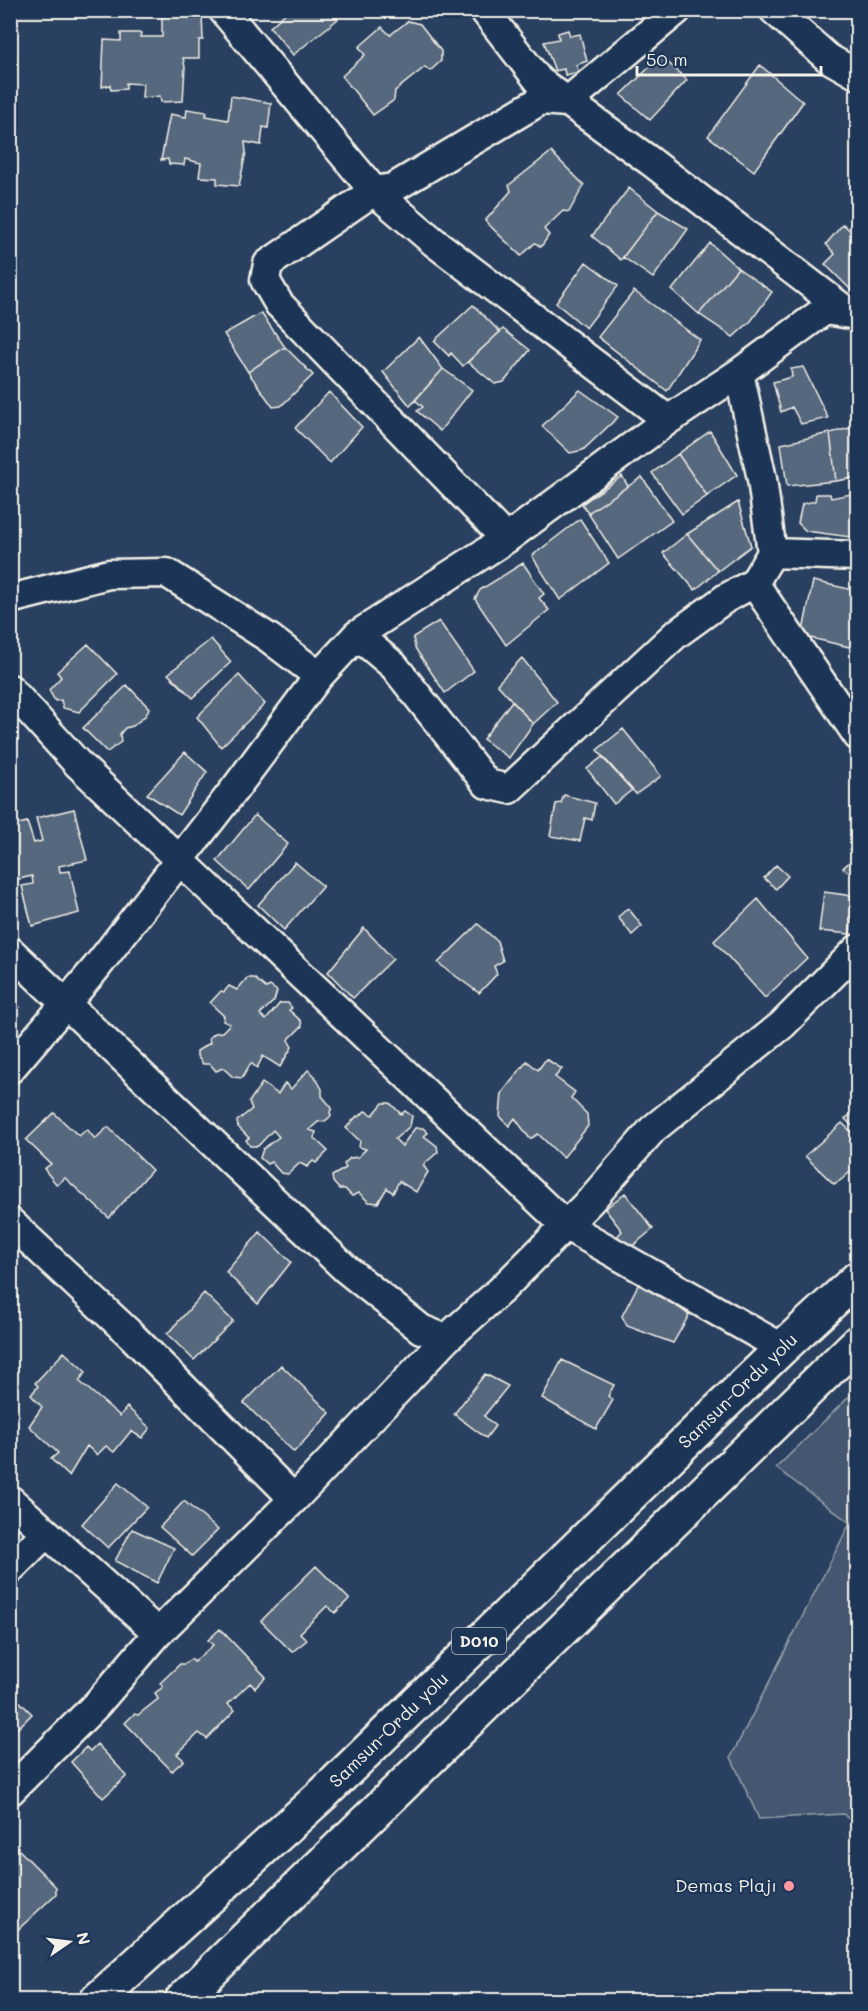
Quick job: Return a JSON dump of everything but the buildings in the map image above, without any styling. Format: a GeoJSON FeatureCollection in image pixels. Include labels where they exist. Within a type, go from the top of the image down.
{"type":"FeatureCollection","features":[{"type":"Feature","properties":{"kind":"highway","name":"Samsun-Ordu yolu"},"geometry":{"type":"LineString","coordinates":[[97,2001],[323,1794],[782,1348],[858,1278]]}},
{"type":"Feature","properties":{"kind":"highway","name":"D010"},"geometry":{"type":"LineString","coordinates":[[182,2001],[858,1342]]}},
{"type":"Feature","properties":{"kind":"street"},"geometry":{"type":"LineString","coordinates":[[223,10],[374,191],[434,242],[668,420]]}},
{"type":"Feature","properties":{"kind":"street"},"geometry":{"type":"LineString","coordinates":[[484,10],[539,81],[650,161],[855,318]]}},
{"type":"Feature","properties":{"kind":"street"},"geometry":{"type":"LineString","coordinates":[[506,539],[279,304],[265,280],[268,264],[374,191],[393,188],[541,100],[567,102],[676,10]]}},
{"type":"Feature","properties":{"kind":"street"},"geometry":{"type":"LineString","coordinates":[[774,10],[828,58],[858,75]]}},
{"type":"Feature","properties":{"kind":"street"},"geometry":{"type":"LineString","coordinates":[[10,1070],[180,860],[319,676],[357,635],[506,539],[668,420],[739,373],[825,310],[855,318]]}},
{"type":"Feature","properties":{"kind":"street"},"geometry":{"type":"LineString","coordinates":[[357,635],[394,666],[487,784],[509,789],[675,635],[726,598],[753,583],[772,553],[762,479],[739,373]]}},
{"type":"Feature","properties":{"kind":"street"},"geometry":{"type":"LineString","coordinates":[[772,553],[858,556]]}},
{"type":"Feature","properties":{"kind":"street"},"geometry":{"type":"LineString","coordinates":[[10,599],[109,574],[167,573],[269,638],[319,676]]}},
{"type":"Feature","properties":{"kind":"street"},"geometry":{"type":"LineString","coordinates":[[753,583],[858,736]]}},
{"type":"Feature","properties":{"kind":"street"},"geometry":{"type":"LineString","coordinates":[[10,689],[78,764],[565,1225],[782,1348]]}},
{"type":"Feature","properties":{"kind":"street"},"geometry":{"type":"LineString","coordinates":[[10,1791],[97,1704],[158,1633],[294,1499],[446,1339],[501,1290],[591,1200],[654,1129],[782,1025],[858,949]]}},
{"type":"Feature","properties":{"kind":"street"},"geometry":{"type":"LineString","coordinates":[[10,951],[346,1269],[421,1329],[446,1339]]}},
{"type":"Feature","properties":{"kind":"street"},"geometry":{"type":"LineString","coordinates":[[10,1222],[130,1334],[294,1499]]}},
{"type":"Feature","properties":{"kind":"street"},"geometry":{"type":"LineString","coordinates":[[10,1500],[158,1633]]}},
{"type":"Feature","properties":{"kind":"street"},"geometry":{"type":"LineString","coordinates":[[10,1569],[46,1533]]}},
{"type":"Feature","properties":{"kind":"shaded area"},"geometry":{"type":"Polygon","coordinates":[[[857,1389],[857,1826],[843,1814],[759,1819],[731,1757],[850,1523],[776,1468],[857,1389]]]}},
{"type":"Feature","properties":{"kind":"place","name":"Demas Plajı"},"geometry":{"type":"Point","coordinates":[789,1886]}}]}
